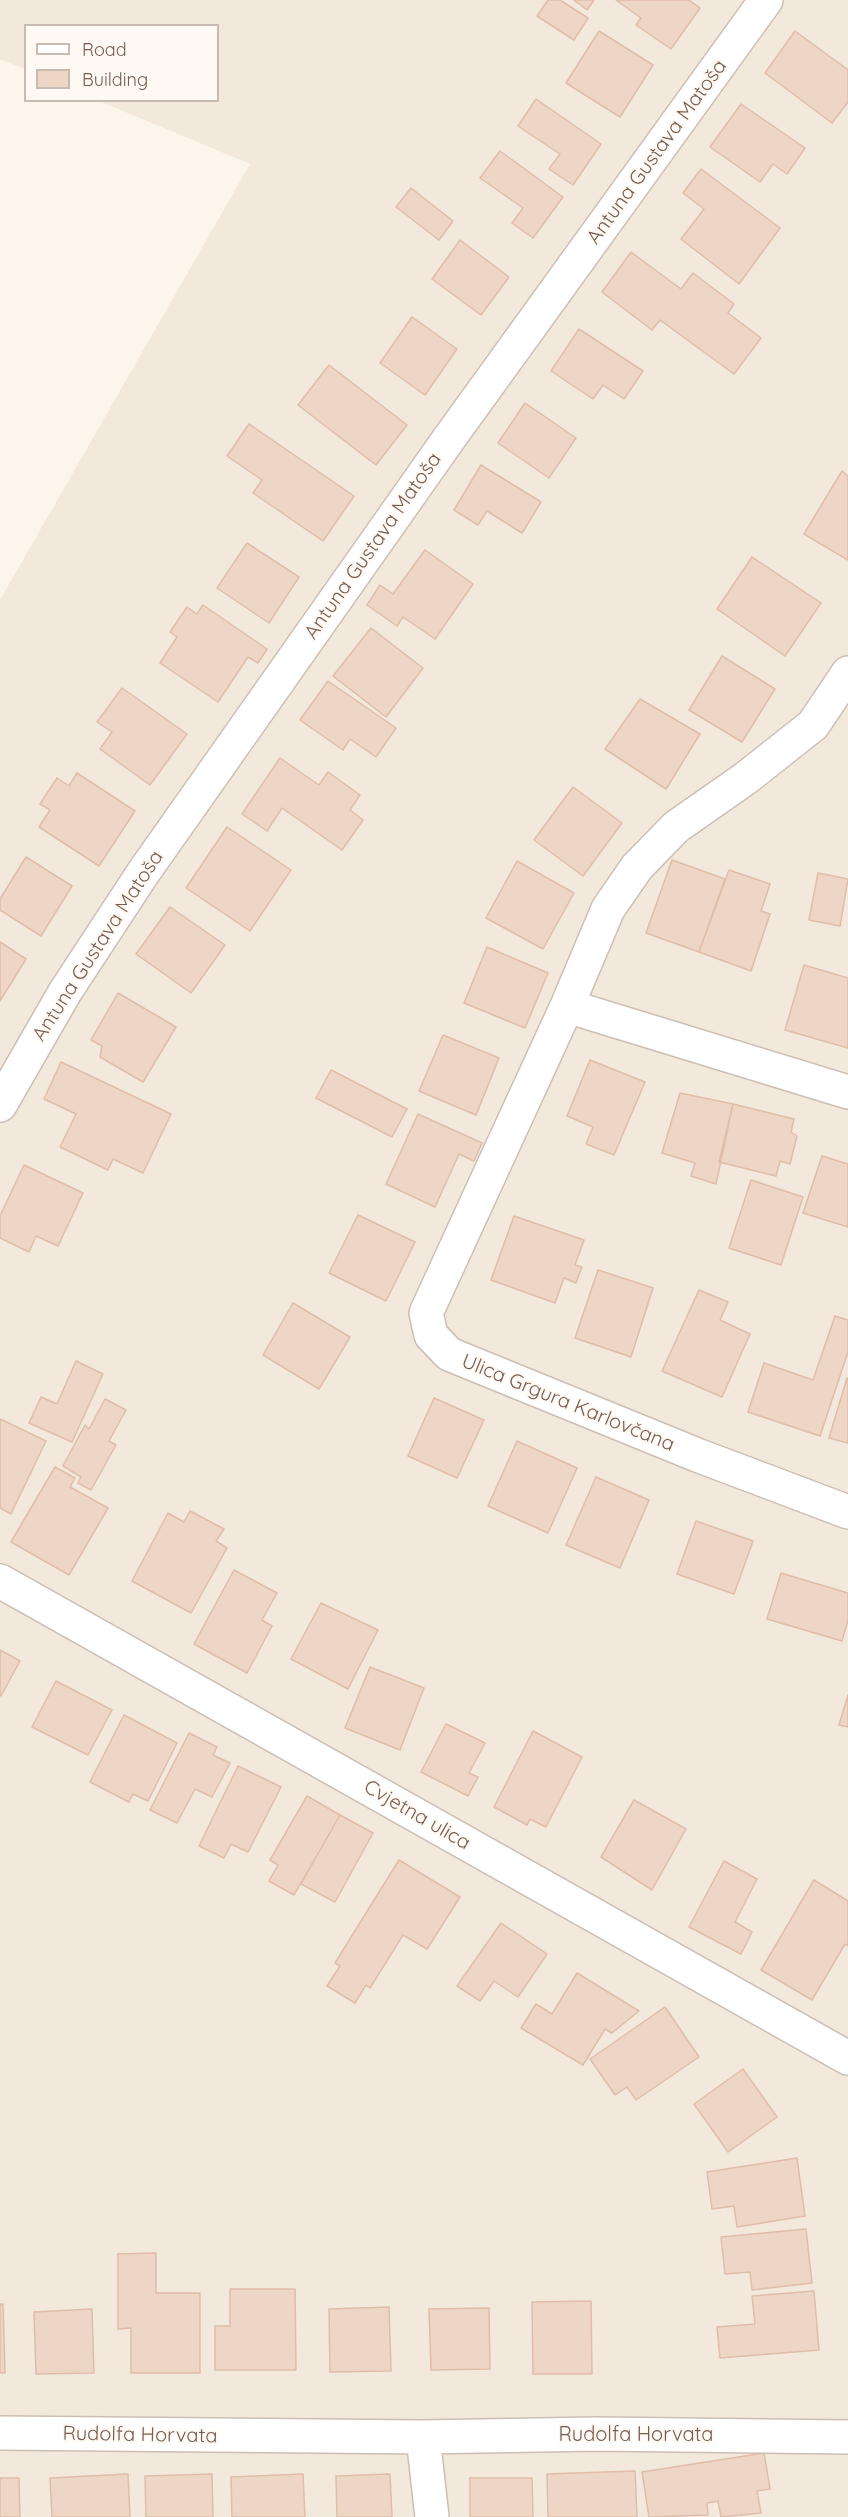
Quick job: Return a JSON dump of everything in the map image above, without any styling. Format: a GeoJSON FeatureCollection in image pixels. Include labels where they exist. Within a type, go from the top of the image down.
{"type":"FeatureCollection","features":[{"type":"Feature","properties":{"kind":"street","name":"Antuna Gustava Matoša"},"geometry":{"type":"LineString","coordinates":[[0,1105],[65,992],[143,873],[448,440],[766,0]]}},
{"type":"Feature","properties":{"kind":"street","name":"Ulica Grgura Karlovčana"},"geometry":{"type":"LineString","coordinates":[[848,673],[813,725],[746,778],[676,827],[637,867],[608,909],[567,1006],[426,1313],[431,1335],[448,1354],[697,1455],[848,1512]]}},
{"type":"Feature","properties":{"kind":"street"},"geometry":{"type":"LineString","coordinates":[[567,1006],[848,1092]]}},
{"type":"Feature","properties":{"kind":"street","name":"Cvjetna ulica"},"geometry":{"type":"LineString","coordinates":[[0,1581],[843,2060]]}},
{"type":"Feature","properties":{"kind":"street","name":"Rudolfa Horvata"},"geometry":{"type":"LineString","coordinates":[[0,2433],[423,2437],[596,2434],[848,2437]]}},
{"type":"Feature","properties":{"kind":"street"},"geometry":{"type":"LineString","coordinates":[[423,2437],[432,2517]]}},
{"type":"Feature","properties":{"kind":"shaded area"},"geometry":{"type":"Polygon","coordinates":[[[0,0],[848,0],[848,2517],[0,2517],[0,600],[250,164],[101,102],[219,102],[219,24],[24,24],[24,69],[0,59],[0,0]]]}},
{"type":"Feature","properties":{"kind":"building"},"geometry":{"type":"Polygon","coordinates":[[[548,0],[560,0],[588,18],[574,40],[537,16],[548,0]]]}},
{"type":"Feature","properties":{"kind":"building"},"geometry":{"type":"Polygon","coordinates":[[[574,0],[594,0],[587,10],[574,0]]]}},
{"type":"Feature","properties":{"kind":"building"},"geometry":{"type":"Polygon","coordinates":[[[616,0],[689,0],[700,8],[671,49],[636,25],[641,18],[616,0]]]}},
{"type":"Feature","properties":{"kind":"building"},"geometry":{"type":"Polygon","coordinates":[[[599,31],[653,65],[620,117],[566,83],[599,31]]]}},
{"type":"Feature","properties":{"kind":"building"},"geometry":{"type":"Polygon","coordinates":[[[795,31],[848,70],[848,102],[832,123],[765,73],[795,31]]]}},
{"type":"Feature","properties":{"kind":"building"},"geometry":{"type":"Polygon","coordinates":[[[536,99],[601,144],[573,185],[549,169],[560,154],[518,126],[536,99]]]}},
{"type":"Feature","properties":{"kind":"building"},"geometry":{"type":"Polygon","coordinates":[[[741,104],[805,148],[787,174],[773,164],[760,182],[710,147],[741,104]]]}},
{"type":"Feature","properties":{"kind":"building"},"geometry":{"type":"Polygon","coordinates":[[[500,151],[563,197],[533,238],[512,223],[523,208],[480,178],[500,151]]]}},
{"type":"Feature","properties":{"kind":"building"},"geometry":{"type":"Polygon","coordinates":[[[701,169],[780,228],[739,284],[681,239],[704,209],[683,193],[701,169]]]}},
{"type":"Feature","properties":{"kind":"building"},"geometry":{"type":"Polygon","coordinates":[[[411,188],[453,221],[439,240],[396,207],[411,188]]]}},
{"type":"Feature","properties":{"kind":"building"},"geometry":{"type":"Polygon","coordinates":[[[460,240],[509,277],[481,315],[432,279],[460,240]]]}},
{"type":"Feature","properties":{"kind":"building"},"geometry":{"type":"Polygon","coordinates":[[[631,252],[681,289],[693,273],[734,304],[728,313],[761,338],[734,374],[660,320],[652,330],[602,292],[631,252]]]}},
{"type":"Feature","properties":{"kind":"building"},"geometry":{"type":"Polygon","coordinates":[[[412,317],[457,349],[425,395],[380,363],[412,317]]]}},
{"type":"Feature","properties":{"kind":"building"},"geometry":{"type":"Polygon","coordinates":[[[579,329],[643,371],[624,399],[603,385],[593,399],[551,371],[579,329]]]}},
{"type":"Feature","properties":{"kind":"building"},"geometry":{"type":"Polygon","coordinates":[[[329,365],[407,425],[376,465],[298,405],[329,365]]]}},
{"type":"Feature","properties":{"kind":"building"},"geometry":{"type":"Polygon","coordinates":[[[525,403],[576,438],[549,478],[498,443],[525,403]]]}},
{"type":"Feature","properties":{"kind":"building"},"geometry":{"type":"Polygon","coordinates":[[[249,424],[354,496],[323,541],[253,493],[262,480],[227,456],[249,424]]]}},
{"type":"Feature","properties":{"kind":"building"},"geometry":{"type":"Polygon","coordinates":[[[481,465],[541,502],[522,533],[487,511],[478,525],[454,510],[481,465]]]}},
{"type":"Feature","properties":{"kind":"building"},"geometry":{"type":"Polygon","coordinates":[[[842,471],[848,476],[848,560],[804,534],[842,471]]]}},
{"type":"Feature","properties":{"kind":"building"},"geometry":{"type":"Polygon","coordinates":[[[247,543],[299,577],[269,623],[217,588],[247,543]]]}},
{"type":"Feature","properties":{"kind":"building"},"geometry":{"type":"Polygon","coordinates":[[[425,550],[473,584],[435,639],[403,617],[397,626],[367,605],[380,585],[393,594],[425,550]]]}},
{"type":"Feature","properties":{"kind":"building"},"geometry":{"type":"Polygon","coordinates":[[[752,557],[821,603],[785,656],[717,609],[752,557]]]}},
{"type":"Feature","properties":{"kind":"building"},"geometry":{"type":"Polygon","coordinates":[[[203,605],[267,649],[258,663],[248,657],[218,702],[160,663],[177,637],[170,632],[187,607],[197,614],[203,605]]]}},
{"type":"Feature","properties":{"kind":"building"},"geometry":{"type":"Polygon","coordinates":[[[371,628],[423,668],[386,717],[333,676],[371,628]]]}},
{"type":"Feature","properties":{"kind":"building"},"geometry":{"type":"Polygon","coordinates":[[[722,656],[775,689],[742,742],[689,710],[722,656]]]}},
{"type":"Feature","properties":{"kind":"building"},"geometry":{"type":"Polygon","coordinates":[[[328,681],[396,728],[376,757],[350,739],[343,750],[300,720],[328,681]]]}},
{"type":"Feature","properties":{"kind":"building"},"geometry":{"type":"Polygon","coordinates":[[[122,688],[187,734],[150,785],[100,749],[112,732],[97,722],[122,688]]]}},
{"type":"Feature","properties":{"kind":"building"},"geometry":{"type":"Polygon","coordinates":[[[640,699],[700,734],[666,789],[605,749],[640,699]]]}},
{"type":"Feature","properties":{"kind":"building"},"geometry":{"type":"Polygon","coordinates":[[[280,758],[319,785],[328,772],[360,795],[350,810],[363,820],[342,850],[282,808],[267,831],[242,814],[280,758]]]}},
{"type":"Feature","properties":{"kind":"building"},"geometry":{"type":"Polygon","coordinates":[[[77,773],[135,811],[99,866],[39,827],[50,810],[40,804],[57,778],[69,786],[77,773]]]}},
{"type":"Feature","properties":{"kind":"building"},"geometry":{"type":"Polygon","coordinates":[[[573,787],[622,823],[583,876],[534,840],[573,787]]]}},
{"type":"Feature","properties":{"kind":"building"},"geometry":{"type":"Polygon","coordinates":[[[227,827],[291,870],[250,931],[186,888],[227,827]]]}},
{"type":"Feature","properties":{"kind":"building"},"geometry":{"type":"Polygon","coordinates":[[[26,857],[72,886],[41,936],[0,910],[0,899],[26,857]]]}},
{"type":"Feature","properties":{"kind":"building"},"geometry":{"type":"Polygon","coordinates":[[[672,860],[725,879],[699,952],[646,933],[672,860]]]}},
{"type":"Feature","properties":{"kind":"building"},"geometry":{"type":"Polygon","coordinates":[[[517,861],[574,893],[543,949],[486,918],[517,861]]]}},
{"type":"Feature","properties":{"kind":"building"},"geometry":{"type":"Polygon","coordinates":[[[729,870],[770,884],[761,911],[770,914],[751,971],[699,952],[729,870]]]}},
{"type":"Feature","properties":{"kind":"building"},"geometry":{"type":"Polygon","coordinates":[[[818,873],[848,879],[840,926],[809,920],[818,873]]]}},
{"type":"Feature","properties":{"kind":"building"},"geometry":{"type":"Polygon","coordinates":[[[170,907],[225,945],[191,993],[136,954],[170,907]]]}},
{"type":"Feature","properties":{"kind":"building"},"geometry":{"type":"Polygon","coordinates":[[[0,942],[26,959],[0,1001],[0,942]]]}},
{"type":"Feature","properties":{"kind":"building"},"geometry":{"type":"Polygon","coordinates":[[[487,947],[548,973],[525,1028],[464,1003],[487,947]]]}},
{"type":"Feature","properties":{"kind":"building"},"geometry":{"type":"Polygon","coordinates":[[[804,965],[848,978],[848,1048],[785,1030],[804,965]]]}},
{"type":"Feature","properties":{"kind":"building"},"geometry":{"type":"Polygon","coordinates":[[[118,993],[176,1027],[143,1082],[100,1057],[102,1046],[91,1040],[118,993]]]}},
{"type":"Feature","properties":{"kind":"building"},"geometry":{"type":"Polygon","coordinates":[[[443,1035],[499,1058],[476,1115],[419,1091],[443,1035]]]}},
{"type":"Feature","properties":{"kind":"building"},"geometry":{"type":"Polygon","coordinates":[[[590,1060],[645,1082],[614,1155],[586,1144],[593,1127],[567,1116],[590,1060]]]}},
{"type":"Feature","properties":{"kind":"building"},"geometry":{"type":"Polygon","coordinates":[[[61,1062],[171,1114],[143,1173],[113,1159],[108,1170],[60,1147],[76,1114],[44,1099],[61,1062]]]}},
{"type":"Feature","properties":{"kind":"building"},"geometry":{"type":"Polygon","coordinates":[[[331,1070],[407,1109],[392,1137],[316,1098],[331,1070]]]}},
{"type":"Feature","properties":{"kind":"building"},"geometry":{"type":"Polygon","coordinates":[[[680,1093],[733,1104],[716,1184],[691,1176],[695,1163],[662,1153],[680,1093]]]}},
{"type":"Feature","properties":{"kind":"building"},"geometry":{"type":"Polygon","coordinates":[[[733,1104],[794,1119],[791,1132],[797,1136],[790,1164],[780,1161],[776,1176],[719,1162],[733,1104]]]}},
{"type":"Feature","properties":{"kind":"building"},"geometry":{"type":"Polygon","coordinates":[[[418,1114],[482,1143],[474,1161],[459,1154],[435,1207],[386,1184],[418,1114]]]}},
{"type":"Feature","properties":{"kind":"building"},"geometry":{"type":"Polygon","coordinates":[[[822,1156],[848,1164],[848,1227],[803,1213],[822,1156]]]}},
{"type":"Feature","properties":{"kind":"building"},"geometry":{"type":"Polygon","coordinates":[[[24,1165],[83,1193],[58,1246],[36,1236],[29,1252],[0,1238],[0,1216],[24,1165]]]}},
{"type":"Feature","properties":{"kind":"building"},"geometry":{"type":"Polygon","coordinates":[[[751,1180],[803,1197],[781,1265],[729,1248],[751,1180]]]}},
{"type":"Feature","properties":{"kind":"building"},"geometry":{"type":"Polygon","coordinates":[[[358,1215],[415,1242],[386,1301],[329,1273],[358,1215]]]}},
{"type":"Feature","properties":{"kind":"building"},"geometry":{"type":"Polygon","coordinates":[[[514,1216],[584,1240],[575,1265],[582,1267],[576,1283],[564,1278],[555,1303],[491,1280],[514,1216]]]}},
{"type":"Feature","properties":{"kind":"building"},"geometry":{"type":"Polygon","coordinates":[[[598,1270],[653,1288],[631,1357],[575,1338],[598,1270]]]}},
{"type":"Feature","properties":{"kind":"building"},"geometry":{"type":"Polygon","coordinates":[[[699,1290],[728,1302],[720,1320],[750,1334],[722,1397],[662,1371],[699,1290]]]}},
{"type":"Feature","properties":{"kind":"building"},"geometry":{"type":"Polygon","coordinates":[[[293,1303],[350,1337],[319,1389],[263,1355],[293,1303]]]}},
{"type":"Feature","properties":{"kind":"building"},"geometry":{"type":"Polygon","coordinates":[[[835,1316],[848,1320],[848,1352],[820,1436],[748,1412],[764,1363],[813,1380],[835,1316]]]}},
{"type":"Feature","properties":{"kind":"building"},"geometry":{"type":"Polygon","coordinates":[[[76,1361],[103,1374],[72,1442],[29,1423],[41,1397],[57,1404],[76,1361]]]}},
{"type":"Feature","properties":{"kind":"building"},"geometry":{"type":"Polygon","coordinates":[[[848,1379],[848,1443],[829,1438],[848,1379]]]}},
{"type":"Feature","properties":{"kind":"building"},"geometry":{"type":"Polygon","coordinates":[[[434,1398],[484,1420],[457,1478],[408,1456],[434,1398]]]}},
{"type":"Feature","properties":{"kind":"building"},"geometry":{"type":"Polygon","coordinates":[[[105,1399],[126,1410],[109,1441],[116,1445],[91,1490],[78,1483],[81,1477],[63,1466],[85,1425],[89,1429],[105,1399]]]}},
{"type":"Feature","properties":{"kind":"building"},"geometry":{"type":"Polygon","coordinates":[[[0,1419],[46,1441],[11,1514],[0,1508],[0,1419]]]}},
{"type":"Feature","properties":{"kind":"building"},"geometry":{"type":"Polygon","coordinates":[[[517,1441],[577,1468],[548,1533],[488,1506],[517,1441]]]}},
{"type":"Feature","properties":{"kind":"building"},"geometry":{"type":"Polygon","coordinates":[[[55,1467],[75,1478],[70,1487],[108,1508],[69,1575],[11,1542],[55,1467]]]}},
{"type":"Feature","properties":{"kind":"building"},"geometry":{"type":"Polygon","coordinates":[[[596,1477],[649,1500],[620,1568],[566,1545],[596,1477]]]}},
{"type":"Feature","properties":{"kind":"building"},"geometry":{"type":"Polygon","coordinates":[[[190,1511],[224,1529],[216,1541],[227,1548],[191,1613],[132,1581],[168,1513],[184,1522],[190,1511]]]}},
{"type":"Feature","properties":{"kind":"building"},"geometry":{"type":"Polygon","coordinates":[[[696,1521],[753,1541],[734,1594],[677,1574],[696,1521]]]}},
{"type":"Feature","properties":{"kind":"building"},"geometry":{"type":"Polygon","coordinates":[[[234,1570],[277,1593],[262,1620],[272,1626],[247,1673],[194,1644],[234,1570]]]}},
{"type":"Feature","properties":{"kind":"building"},"geometry":{"type":"Polygon","coordinates":[[[781,1573],[848,1593],[848,1620],[842,1641],[767,1619],[781,1573]]]}},
{"type":"Feature","properties":{"kind":"building"},"geometry":{"type":"Polygon","coordinates":[[[321,1603],[378,1630],[348,1689],[291,1659],[321,1603]]]}},
{"type":"Feature","properties":{"kind":"building"},"geometry":{"type":"Polygon","coordinates":[[[0,1650],[20,1661],[1,1696],[0,1695],[0,1650]]]}},
{"type":"Feature","properties":{"kind":"building"},"geometry":{"type":"Polygon","coordinates":[[[370,1667],[424,1688],[400,1750],[345,1728],[370,1667]]]}},
{"type":"Feature","properties":{"kind":"building"},"geometry":{"type":"Polygon","coordinates":[[[56,1681],[112,1710],[88,1755],[32,1727],[56,1681]]]}},
{"type":"Feature","properties":{"kind":"building"},"geometry":{"type":"Polygon","coordinates":[[[848,1695],[848,1727],[839,1725],[848,1695]]]}},
{"type":"Feature","properties":{"kind":"building"},"geometry":{"type":"Polygon","coordinates":[[[124,1715],[177,1743],[148,1801],[133,1794],[129,1802],[90,1782],[124,1715]]]}},
{"type":"Feature","properties":{"kind":"building"},"geometry":{"type":"Polygon","coordinates":[[[446,1724],[485,1743],[469,1773],[478,1777],[468,1796],[421,1772],[446,1724]]]}},
{"type":"Feature","properties":{"kind":"building"},"geometry":{"type":"Polygon","coordinates":[[[533,1731],[582,1757],[546,1827],[530,1819],[527,1825],[494,1807],[533,1731]]]}},
{"type":"Feature","properties":{"kind":"building"},"geometry":{"type":"Polygon","coordinates":[[[189,1733],[217,1747],[213,1755],[230,1763],[212,1797],[195,1789],[177,1823],[150,1810],[189,1733]]]}},
{"type":"Feature","properties":{"kind":"building"},"geometry":{"type":"Polygon","coordinates":[[[238,1766],[281,1787],[248,1852],[231,1844],[224,1858],[199,1846],[238,1766]]]}},
{"type":"Feature","properties":{"kind":"building"},"geometry":{"type":"Polygon","coordinates":[[[307,1796],[340,1815],[294,1895],[269,1881],[278,1865],[270,1860],[307,1796]]]}},
{"type":"Feature","properties":{"kind":"building"},"geometry":{"type":"Polygon","coordinates":[[[634,1800],[686,1829],[652,1890],[601,1857],[634,1800]]]}},
{"type":"Feature","properties":{"kind":"building"},"geometry":{"type":"Polygon","coordinates":[[[340,1815],[373,1833],[335,1902],[301,1884],[340,1815]]]}},
{"type":"Feature","properties":{"kind":"building"},"geometry":{"type":"Polygon","coordinates":[[[399,1860],[460,1897],[427,1949],[403,1935],[370,1988],[366,1985],[355,2003],[327,1986],[340,1966],[335,1963],[399,1860]]]}},
{"type":"Feature","properties":{"kind":"building"},"geometry":{"type":"Polygon","coordinates":[[[724,1861],[757,1879],[735,1922],[752,1932],[741,1954],[689,1927],[724,1861]]]}},
{"type":"Feature","properties":{"kind":"building"},"geometry":{"type":"Polygon","coordinates":[[[814,1880],[848,1901],[848,1946],[845,1944],[812,2000],[761,1970],[814,1880]]]}},
{"type":"Feature","properties":{"kind":"building"},"geometry":{"type":"Polygon","coordinates":[[[501,1923],[547,1954],[518,1997],[494,1981],[480,2001],[457,1986],[501,1923]]]}},
{"type":"Feature","properties":{"kind":"building"},"geometry":{"type":"Polygon","coordinates":[[[577,1973],[639,2011],[612,2033],[605,2029],[583,2065],[521,2028],[536,2004],[552,2014],[577,1973]]]}},
{"type":"Feature","properties":{"kind":"building"},"geometry":{"type":"Polygon","coordinates":[[[665,2007],[699,2057],[636,2100],[627,2087],[615,2095],[590,2059],[665,2007]]]}},
{"type":"Feature","properties":{"kind":"building"},"geometry":{"type":"Polygon","coordinates":[[[743,2069],[777,2117],[728,2152],[694,2104],[743,2069]]]}},
{"type":"Feature","properties":{"kind":"building"},"geometry":{"type":"Polygon","coordinates":[[[797,2158],[805,2216],[737,2227],[734,2206],[712,2209],[707,2172],[797,2158]]]}},
{"type":"Feature","properties":{"kind":"building"},"geometry":{"type":"Polygon","coordinates":[[[806,2229],[812,2283],[752,2290],[750,2272],[725,2274],[721,2237],[806,2229]]]}},
{"type":"Feature","properties":{"kind":"building"},"geometry":{"type":"Polygon","coordinates":[[[156,2253],[156,2293],[200,2293],[200,2373],[131,2373],[131,2328],[118,2329],[118,2254],[156,2253]]]}},
{"type":"Feature","properties":{"kind":"building"},"geometry":{"type":"Polygon","coordinates":[[[230,2289],[295,2289],[296,2370],[215,2370],[215,2326],[230,2326],[230,2289]]]}},
{"type":"Feature","properties":{"kind":"building"},"geometry":{"type":"Polygon","coordinates":[[[814,2291],[819,2350],[720,2358],[717,2327],[755,2324],[752,2296],[814,2291]]]}},
{"type":"Feature","properties":{"kind":"building"},"geometry":{"type":"Polygon","coordinates":[[[591,2301],[592,2374],[533,2374],[532,2302],[591,2301]]]}},
{"type":"Feature","properties":{"kind":"building"},"geometry":{"type":"Polygon","coordinates":[[[0,2304],[3,2304],[5,2373],[0,2373],[0,2304]]]}},
{"type":"Feature","properties":{"kind":"building"},"geometry":{"type":"Polygon","coordinates":[[[389,2307],[391,2371],[330,2372],[329,2309],[389,2307]]]}},
{"type":"Feature","properties":{"kind":"building"},"geometry":{"type":"Polygon","coordinates":[[[489,2308],[490,2369],[431,2370],[429,2309],[489,2308]]]}},
{"type":"Feature","properties":{"kind":"building"},"geometry":{"type":"Polygon","coordinates":[[[92,2309],[94,2373],[36,2374],[34,2312],[92,2309]]]}},
{"type":"Feature","properties":{"kind":"building"},"geometry":{"type":"Polygon","coordinates":[[[764,2453],[770,2489],[757,2491],[761,2513],[721,2517],[718,2501],[707,2503],[708,2515],[649,2517],[642,2472],[764,2453]]]}},
{"type":"Feature","properties":{"kind":"building"},"geometry":{"type":"Polygon","coordinates":[[[635,2471],[637,2517],[548,2517],[547,2474],[635,2471]]]}},
{"type":"Feature","properties":{"kind":"building"},"geometry":{"type":"Polygon","coordinates":[[[128,2474],[130,2517],[52,2517],[50,2478],[128,2474]]]}},
{"type":"Feature","properties":{"kind":"building"},"geometry":{"type":"Polygon","coordinates":[[[212,2474],[213,2517],[146,2517],[145,2476],[212,2474]]]}},
{"type":"Feature","properties":{"kind":"building"},"geometry":{"type":"Polygon","coordinates":[[[303,2474],[305,2517],[232,2517],[231,2477],[303,2474]]]}},
{"type":"Feature","properties":{"kind":"building"},"geometry":{"type":"Polygon","coordinates":[[[390,2474],[392,2517],[337,2517],[336,2476],[390,2474]]]}},
{"type":"Feature","properties":{"kind":"building"},"geometry":{"type":"Polygon","coordinates":[[[0,2478],[19,2478],[20,2517],[0,2517],[0,2478]]]}},
{"type":"Feature","properties":{"kind":"building"},"geometry":{"type":"Polygon","coordinates":[[[470,2478],[532,2478],[533,2517],[470,2517],[470,2478]]]}}]}
